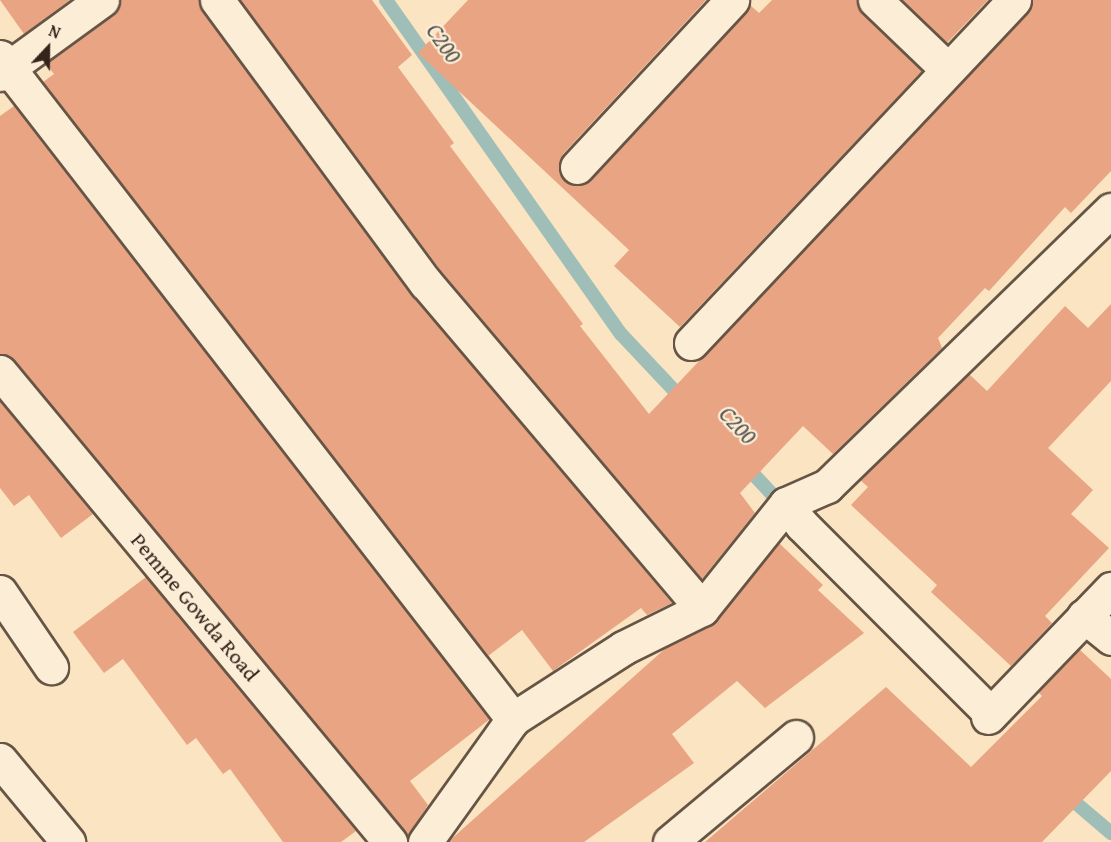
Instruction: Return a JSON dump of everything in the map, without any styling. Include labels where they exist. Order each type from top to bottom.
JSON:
[{"type":"street","points":[[102,0],[3,67],[513,719]]},
{"type":"street","points":[[217,0],[426,283],[702,609]]},
{"type":"street","points":[[577,168],[732,0]]},
{"type":"street","points":[[875,0],[946,68]]},
{"type":"street","points":[[691,343],[946,68],[1014,0]]},
{"type":"street","points":[[425,842],[513,719],[623,648],[702,609],[778,514],[827,486],[1111,210]]},
{"type":"street","name":"Pemme Gowda Road","points":[[0,372],[380,838]]},
{"type":"street","points":[[778,514],[802,525],[990,715],[1111,589]]},
{"type":"street","points":[[0,592],[51,667]]},
{"type":"street","points":[[1084,616],[1111,638]]},
{"type":"street","points":[[670,842],[796,737]]},
{"type":"street","points":[[0,760],[68,842]]},
{"type":"building","points":[[0,0],[70,0],[24,34]]},
{"type":"building","points":[[120,0],[199,0],[202,11],[411,294],[672,603],[647,615],[641,608],[553,671],[522,630],[488,656],[43,82],[54,74],[46,64],[113,15]]},
{"type":"building","points":[[240,0],[372,0],[412,55],[398,67],[454,143],[450,146],[583,324],[580,326],[649,414],[1028,13],[1032,0],[1111,0],[1111,171],[1071,213],[1065,207],[989,291],[985,288],[938,338],[942,348],[833,454],[803,426],[740,493],[755,513],[702,579],[441,271]]},
{"type":"building","points":[[468,0],[706,0],[563,154],[559,173],[573,185],[591,180],[750,5],[759,13],[772,0],[857,0],[862,14],[922,71],[680,327],[614,266],[629,250],[418,53]]},
{"type":"building","points":[[902,0],[988,0],[947,43]]},
{"type":"building","points":[[14,106],[490,719],[410,781],[428,805],[408,837],[14,360],[0,354],[0,116]]},
{"type":"building","points":[[1111,304],[1111,381],[1048,448],[1093,490],[1071,514],[1109,548],[1045,616],[1052,623],[1011,666],[931,592],[937,585],[851,505],[868,487],[860,480],[969,374],[987,391],[1065,306],[1088,328]]},
{"type":"building","points":[[0,401],[93,514],[61,538],[29,495],[14,506],[0,488]]},
{"type":"building","points":[[779,543],[823,585],[818,590],[864,633],[765,708],[737,681],[672,734],[694,763],[584,842],[448,842],[667,647],[715,623]]},
{"type":"building","points":[[146,577],[356,831],[341,842],[283,842],[230,769],[223,774],[196,738],[187,745],[123,659],[104,673],[73,632]]},
{"type":"building","points":[[1079,649],[1111,679],[1111,771],[1042,842],[705,842],[886,687],[971,767],[1042,696],[1038,692]]},
{"type":"waterway","name":"C200","points":[[386,0],[621,334],[685,402]]},
{"type":"waterway","name":"C200","points":[[744,464],[784,507]]},
{"type":"waterway","name":"C200","points":[[1064,793],[1111,833]]}]
